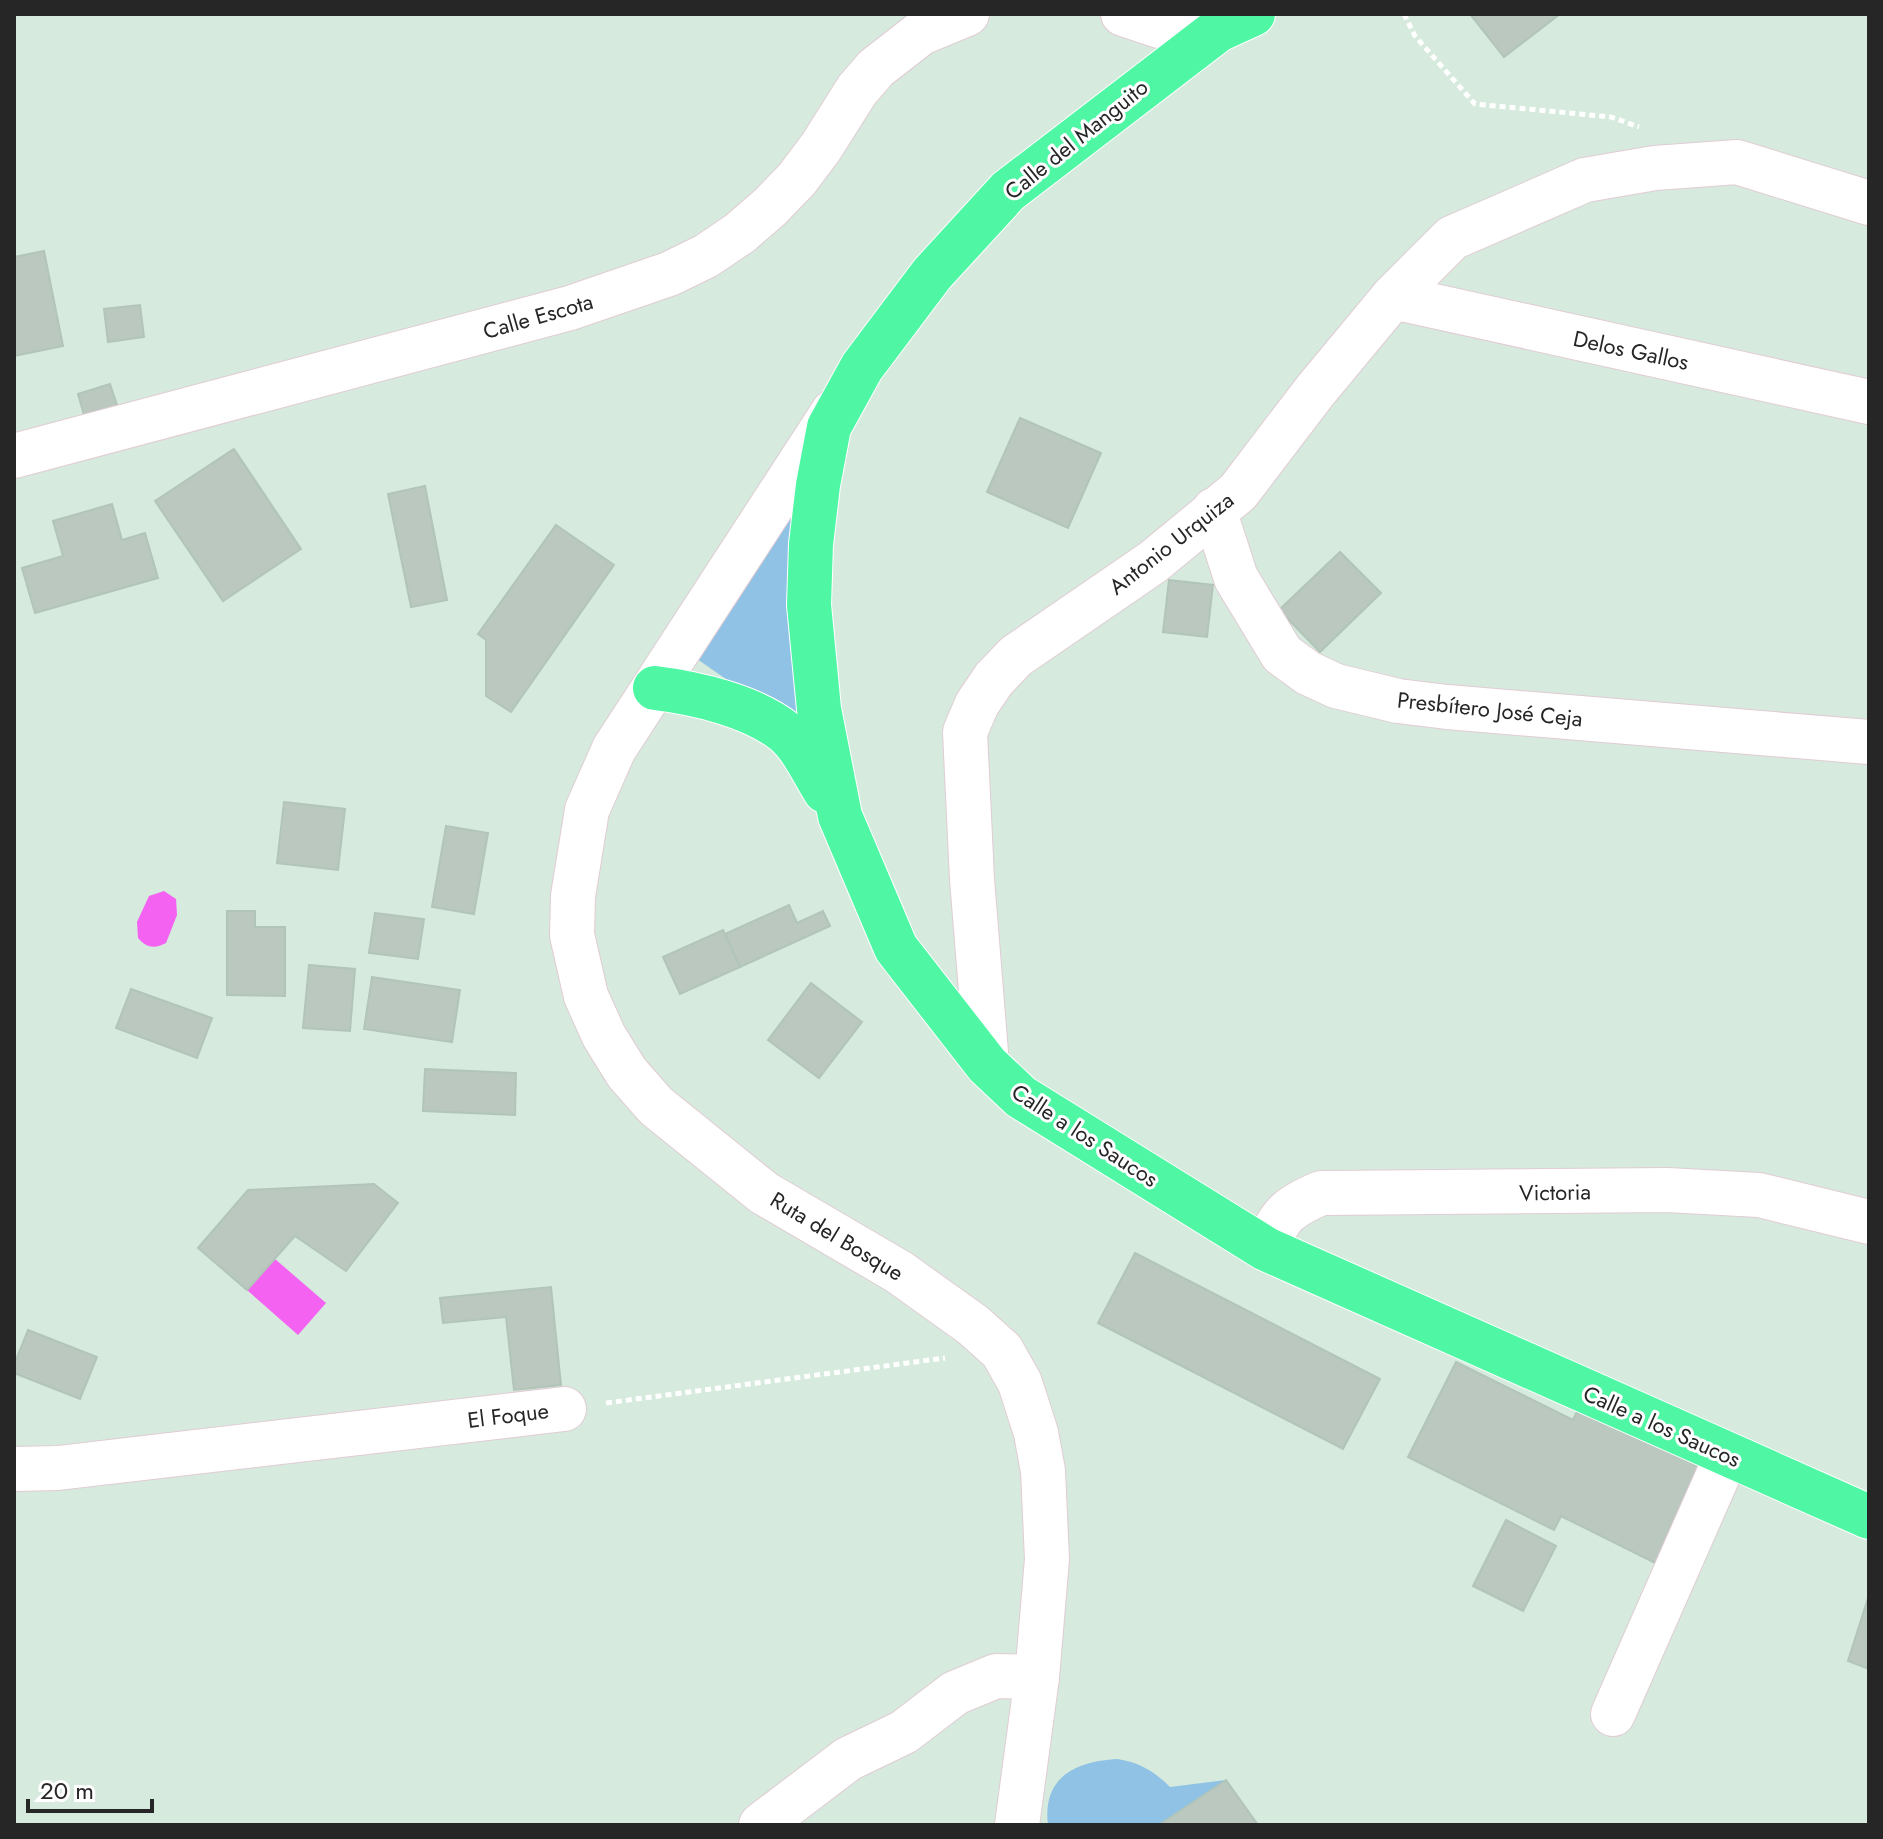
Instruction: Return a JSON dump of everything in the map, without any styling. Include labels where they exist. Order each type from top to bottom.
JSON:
[{"type":"main road","name":"Calle del Manguito","points":[[862,367],[932,274],[1008,191],[1236,22]]},
{"type":"main road","name":"Calle a los Saucos","points":[[862,367],[829,427],[811,544],[809,605],[827,762],[840,816],[896,948],[987,1065],[1021,1097],[1266,1249],[1869,1517]]},
{"type":"main road","points":[[655,688],[715,700],[771,723],[788,735],[804,755],[840,816]]},
{"type":"street","name":"Calle Escota","points":[[14,456],[570,308],[669,274],[706,256],[740,233],[770,207],[813,158],[857,90],[876,68],[921,33],[967,14]]},
{"type":"street","points":[[1123,14],[1159,26],[1236,22]]},
{"type":"street","name":"Antonio Urquiza","points":[[987,1065],[965,732],[994,679],[1016,656],[1153,562],[1238,492],[1315,391],[1393,297],[1452,238],[1585,180],[1655,168],[1737,162],[1869,203]]},
{"type":"street","name":"Delos Gallos","points":[[1393,297],[1869,402]]},
{"type":"street","name":"Ruta del Bosque","points":[[862,367],[655,688],[639,707],[599,779],[587,810],[578,857],[572,935],[586,996],[604,1036],[627,1073],[656,1106],[764,1193],[863,1250],[933,1296],[1002,1351],[1020,1383],[1036,1433],[1043,1471],[1047,1559],[1037,1677],[1017,1825]]},
{"type":"street","name":"Presbítero José Ceja","points":[[1214,510],[1236,578],[1282,654],[1308,673],[1336,686],[1398,701],[1447,707],[1869,742]]},
{"type":"street","name":"Victoria","points":[[1266,1249],[1277,1221],[1298,1203],[1321,1193],[1667,1190],[1759,1195],[1869,1222]]},
{"type":"street","name":"El Foque","points":[[14,1469],[58,1468],[564,1409]]},
{"type":"street","points":[[1613,1714],[1727,1455]]},
{"type":"street","points":[[761,1825],[848,1759],[904,1732],[955,1693],[996,1676],[1037,1677]]},
{"type":"path","points":[[1404,14],[1415,36],[1475,104],[1611,117],[1653,132]]},
{"type":"path","name":"El Foque","points":[[564,1409],[1002,1351]]},
{"type":"shaded area","points":[[803,488],[807,735],[697,659]]},
{"type":"shaded area","points":[[164,891],[176,899],[177,915],[166,943],[158,946],[144,944],[138,938],[137,922],[149,896]]},
{"type":"shaded area","points":[[275,1259],[326,1303],[298,1335],[247,1290]]},
{"type":"shaded area","points":[[1118,1759],[1146,1768],[1170,1787],[1226,1780],[1163,1825],[1048,1825],[1050,1795],[1065,1775],[1088,1763]]},
{"type":"building","points":[[1470,14],[1560,14],[1504,57]]},
{"type":"building","points":[[44,251],[63,346],[14,356],[14,257]]},
{"type":"building","points":[[140,305],[144,337],[108,342],[104,309]]},
{"type":"building","points":[[110,384],[119,411],[86,422],[78,394]]},
{"type":"building","points":[[1020,418],[1101,453],[1068,528],[987,492]]},
{"type":"building","points":[[234,449],[301,549],[223,601],[155,501]]},
{"type":"building","points":[[425,486],[447,600],[411,607],[388,494]]},
{"type":"building","points":[[112,504],[122,540],[145,533],[158,578],[35,613],[22,568],[63,556],[53,521]]},
{"type":"building","points":[[556,525],[614,565],[511,712],[486,696],[486,640],[478,634]]},
{"type":"building","points":[[1340,552],[1381,593],[1320,652],[1279,610]]},
{"type":"building","points":[[1169,580],[1213,585],[1207,637],[1163,632]]},
{"type":"building","points":[[284,802],[345,809],[338,870],[277,863]]},
{"type":"building","points":[[446,826],[488,833],[474,914],[432,907]]},
{"type":"building","points":[[789,905],[797,923],[823,911],[830,926],[740,967],[725,934]]},
{"type":"building","points":[[227,911],[255,911],[255,927],[285,927],[285,996],[227,995]]},
{"type":"building","points":[[375,913],[424,919],[418,959],[369,953]]},
{"type":"building","points":[[723,930],[740,967],[680,994],[663,957]]},
{"type":"building","points":[[309,965],[355,969],[350,1031],[303,1028]]},
{"type":"building","points":[[372,977],[460,990],[452,1042],[364,1029]]},
{"type":"building","points":[[811,983],[862,1022],[819,1078],[768,1040]]},
{"type":"building","points":[[131,989],[212,1018],[197,1058],[116,1028]]},
{"type":"building","points":[[425,1069],[516,1073],[515,1115],[423,1111]]},
{"type":"building","points":[[374,1184],[398,1203],[346,1271],[295,1236],[247,1290],[198,1248],[248,1190]]},
{"type":"building","points":[[1135,1253],[1380,1379],[1343,1449],[1098,1323]]},
{"type":"building","points":[[551,1287],[561,1385],[514,1390],[506,1317],[443,1323],[440,1298]]},
{"type":"building","points":[[28,1330],[97,1357],[80,1399],[14,1373],[14,1365]]},
{"type":"building","points":[[1456,1362],[1573,1420],[1580,1405],[1711,1471],[1663,1567],[1561,1516],[1554,1530],[1408,1457]]},
{"type":"building","points":[[1506,1520],[1556,1546],[1523,1611],[1473,1586]]},
{"type":"building","points":[[1869,1595],[1869,1669],[1848,1661]]},
{"type":"building","points":[[1226,1780],[1258,1825],[1163,1825],[1162,1823]]}]
